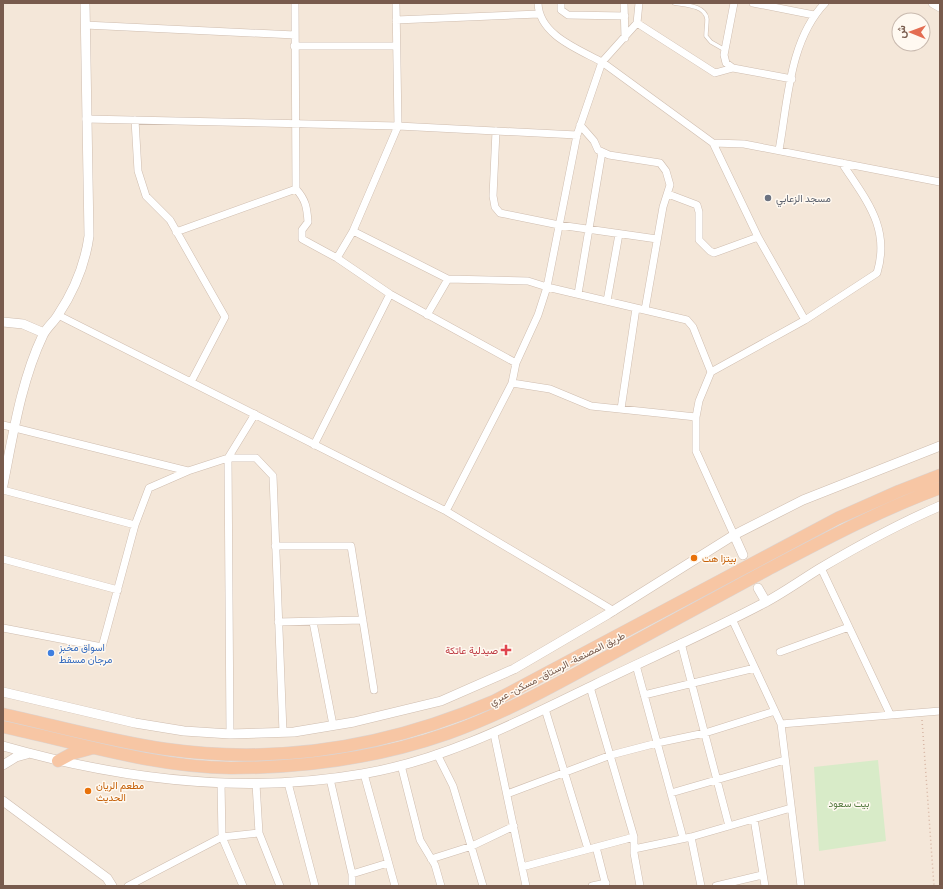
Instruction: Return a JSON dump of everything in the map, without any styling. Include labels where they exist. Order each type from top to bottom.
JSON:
[{"type":"highway","name":"طريق المصنعة - الرستاق - مسكن - عبري","points":[[3,714],[133,744],[230,756],[309,753],[389,738],[436,725],[494,701],[838,518],[940,475]]},
{"type":"highway","name":"طريق المصنعة - الرستاق - مسكن - عبري","points":[[3,727],[95,748],[166,762],[228,768],[318,764],[354,759],[425,741],[482,720],[530,698],[824,539],[889,508],[940,488]]},
{"type":"highway","points":[[58,761],[71,754],[95,748]]},
{"type":"street","points":[[3,485],[25,384],[44,333],[58,315],[82,270],[87,253],[89,236],[85,3]]},
{"type":"street","points":[[295,3],[294,46],[296,189],[304,198],[307,206],[308,222],[302,230],[302,240],[337,258],[390,294],[516,363]]},
{"type":"street","points":[[337,258],[353,231],[398,126],[396,3]]},
{"type":"street","points":[[538,3],[539,14],[557,36],[602,62],[713,143],[758,237],[805,320]]},
{"type":"street","points":[[561,3],[561,10],[568,15],[625,16]]},
{"type":"street","points":[[624,3],[625,38]]},
{"type":"street","points":[[446,511],[512,383],[516,363],[538,315],[547,287],[558,225],[580,125],[602,62],[638,23],[639,3]]},
{"type":"street","points":[[733,68],[726,62],[725,50],[734,3]]},
{"type":"street","points":[[753,3],[814,15]]},
{"type":"street","points":[[779,150],[800,43],[814,15],[825,3]]},
{"type":"street","points":[[933,3],[940,7]]},
{"type":"street","points":[[396,20],[539,14]]},
{"type":"street","points":[[638,23],[715,73],[733,68],[792,78]]},
{"type":"street","points":[[85,25],[295,35]]},
{"type":"street","points":[[294,46],[396,46]]},
{"type":"street","points":[[86,119],[398,126],[577,135]]},
{"type":"street","points":[[135,120],[138,171],[146,196],[170,220],[216,303],[224,312],[225,317],[191,382]]},
{"type":"street","points":[[580,125],[594,141],[598,150],[609,155],[660,163],[665,168],[669,177],[670,185],[663,207],[645,310]]},
{"type":"street","points":[[496,131],[493,196],[495,207],[500,213],[558,225],[657,240]]},
{"type":"street","points":[[713,143],[744,144],[779,150],[940,182]]},
{"type":"street","points":[[578,294],[602,152]]},
{"type":"street","points":[[743,555],[696,451],[696,417],[699,401],[711,372],[805,320],[877,273],[881,260],[882,247],[876,217],[842,163]]},
{"type":"street","points":[[176,232],[296,189]]},
{"type":"street","points":[[668,194],[697,205],[699,212],[699,240],[714,253],[758,237]]},
{"type":"street","points":[[353,231],[448,278],[522,280],[687,320],[692,327],[711,372]]},
{"type":"street","points":[[606,301],[619,234]]},
{"type":"street","points":[[427,315],[448,278]]},
{"type":"street","points":[[314,445],[390,294]]},
{"type":"street","points":[[621,410],[636,308]]},
{"type":"street","points":[[58,315],[446,511],[614,611]]},
{"type":"street","points":[[3,322],[23,324],[44,333]]},
{"type":"street","points":[[512,383],[550,389],[591,406],[696,417]]},
{"type":"street","points":[[230,734],[228,458],[255,414]]},
{"type":"street","points":[[3,425],[15,426],[188,472]]},
{"type":"street","points":[[3,692],[135,723],[184,731],[230,734],[282,732],[333,726],[441,702],[514,669],[614,611],[734,535],[803,500],[940,446]]},
{"type":"street","points":[[3,628],[102,648],[135,525],[149,488],[228,458],[256,458],[273,476],[282,732]]},
{"type":"street","points":[[3,490],[135,525]]},
{"type":"street","points":[[3,746],[58,761],[121,773],[221,783],[256,784],[330,779],[364,774],[401,765],[494,734],[766,602],[821,568],[909,520],[940,506]]},
{"type":"street","points":[[276,546],[351,546],[374,690]]},
{"type":"street","points":[[3,559],[118,590]]},
{"type":"street","points":[[821,568],[890,714]]},
{"type":"street","points":[[758,588],[766,602]]},
{"type":"street","points":[[732,618],[781,724],[801,886]]},
{"type":"street","points":[[278,622],[363,620]]},
{"type":"street","points":[[313,622],[333,726]]},
{"type":"street","points":[[780,652],[849,627]]},
{"type":"street","points":[[681,643],[729,826]]},
{"type":"street","points":[[636,665],[682,838]]},
{"type":"street","points":[[644,695],[755,668]]},
{"type":"street","points":[[590,687],[634,837],[634,849],[640,886]]},
{"type":"street","points":[[545,709],[566,772],[588,849]]},
{"type":"street","points":[[507,794],[611,755],[657,743],[705,733],[775,711]]},
{"type":"street","points":[[781,724],[940,711]]},
{"type":"street","points":[[494,734],[526,886]]},
{"type":"street","points":[[3,765],[16,757],[29,754]]},
{"type":"street","points":[[437,754],[453,786],[483,886]]},
{"type":"street","points":[[670,793],[785,760]]},
{"type":"street","points":[[401,765],[420,840],[437,871],[440,886]]},
{"type":"street","points":[[364,774],[395,886]]},
{"type":"street","points":[[330,779],[352,874],[352,886]]},
{"type":"street","points":[[288,782],[315,886]]},
{"type":"street","points":[[221,783],[222,837],[243,886]]},
{"type":"street","points":[[256,784],[259,833],[280,886]]},
{"type":"street","points":[[3,801],[107,878],[112,886]]},
{"type":"street","points":[[634,849],[691,837],[791,808]]},
{"type":"street","points":[[754,819],[765,886]]},
{"type":"street","points":[[431,859],[472,846],[514,826]]},
{"type":"street","points":[[128,886],[222,837],[254,835],[259,833]]},
{"type":"street","points":[[522,867],[634,837]]},
{"type":"street","points":[[691,837],[701,886]]},
{"type":"street","points":[[592,886],[606,884],[596,847]]},
{"type":"street","points":[[352,874],[388,863]]},
{"type":"street","points":[[716,886],[762,875]]},
{"type":"lane","points":[[674,3],[694,6],[701,10],[706,16],[707,20],[706,36],[711,42],[725,50]]},
{"type":"path","points":[[921,712],[934,886]]},
{"type":"shaded area","points":[[3,3],[940,3],[940,886],[3,886]]},
{"type":"green space","name":"بيت سعود","points":[[878,760],[886,841],[819,851],[814,767]]},
{"type":"place","name":"مسجد الزعابي","points":[[768,198]]},
{"type":"place","name":"بيتزا هت","points":[[694,558]]},
{"type":"place","name":"صيدلية عاتكة","points":[[506,650]]},
{"type":"place","name":"اسواق مخبز مرجان مسقط","points":[[51,653]]},
{"type":"place","name":"مطعم الريان الحديث","points":[[88,791]]}]
